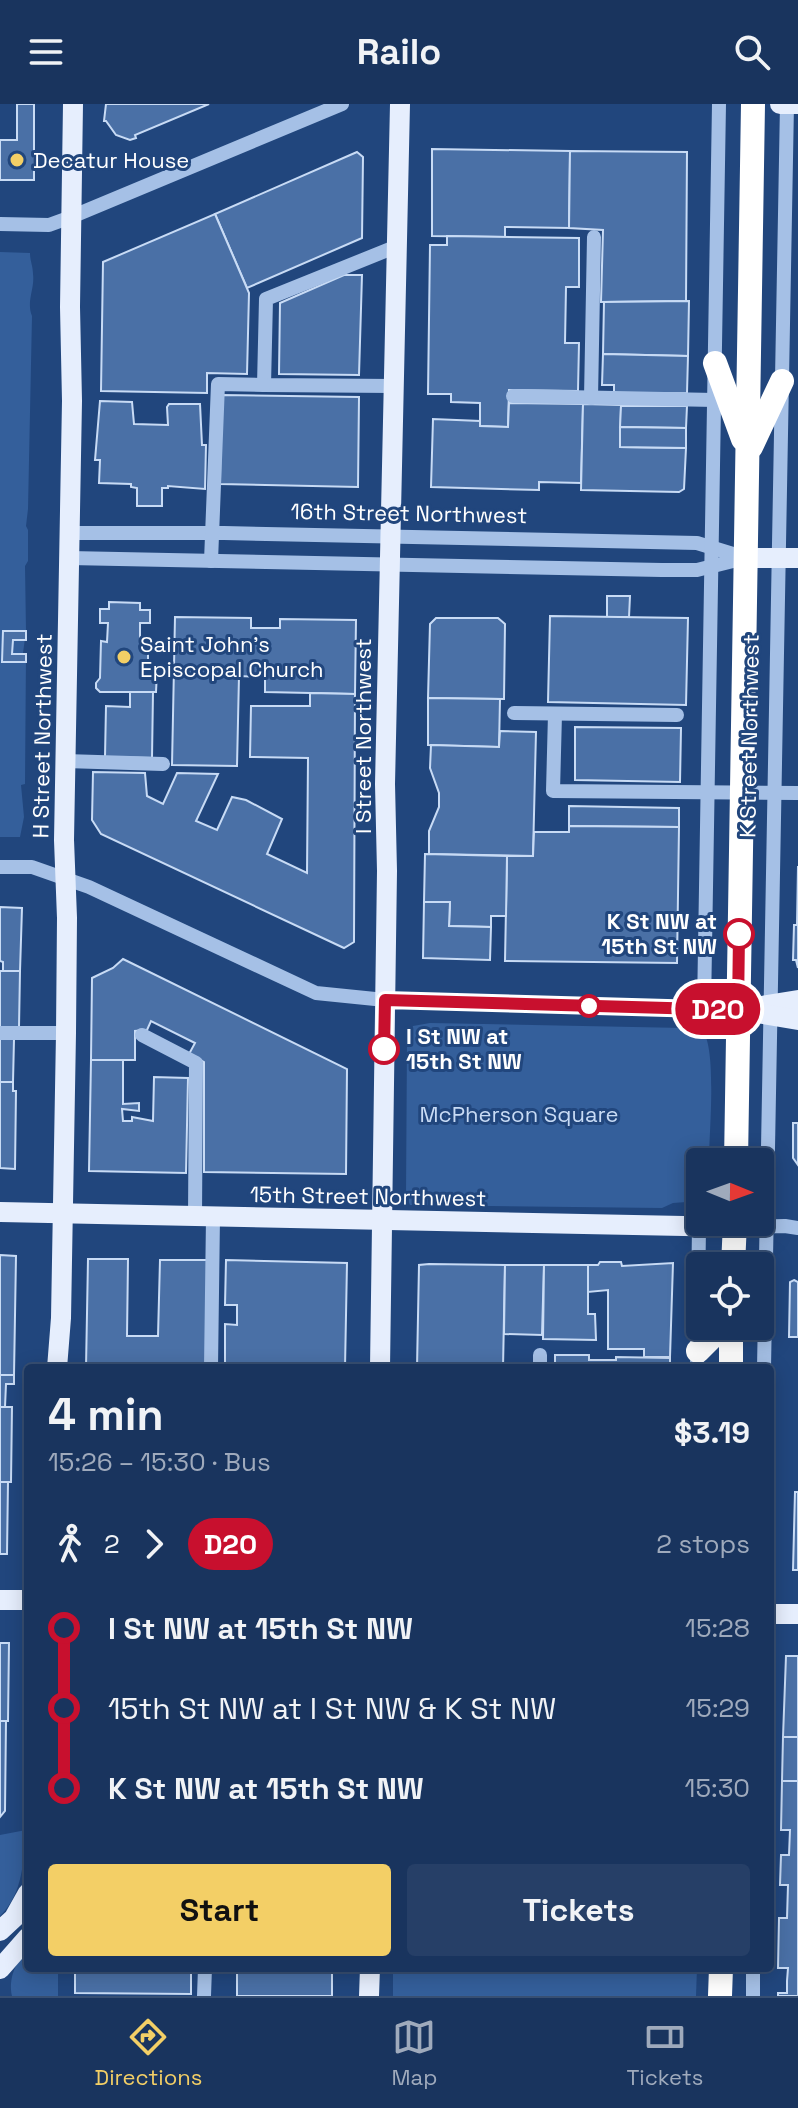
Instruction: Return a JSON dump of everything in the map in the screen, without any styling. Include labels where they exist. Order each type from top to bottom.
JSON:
[{"type":"highway","name":"K Street Northwest","points":[[736,1148],[753,104]]},
{"type":"highway","points":[[715,363],[748,452]]},
{"type":"highway","points":[[748,452],[782,381]]},
{"type":"highway","points":[[697,1359],[712,1340]]},
{"type":"highway","points":[[731,1340],[731,1364]]},
{"type":"highway","points":[[720,1996],[721,1972]]},
{"type":"main road","name":"H Street Northwest","points":[[57,1364],[66,1033],[65,761],[73,104]]},
{"type":"main road","name":"I Street Northwest","points":[[380,1364],[387,871],[385,784],[400,104]]},
{"type":"main road","points":[[780,104],[798,104]]},
{"type":"main road","name":"16th Street Northwest","points":[[746,558],[788,558]]},
{"type":"main road","points":[[738,1010],[771,1010],[798,1000]]},
{"type":"main road","points":[[771,1010],[798,1020]]},
{"type":"main road","name":"15th Street Northwest","points":[[0,1212],[686,1228]]},
{"type":"main road","points":[[0,1600],[24,1600]]},
{"type":"main road","points":[[774,1614],[798,1614]]},
{"type":"main road","points":[[0,1931],[14,1918],[24,1900]]},
{"type":"main road","points":[[0,1969],[24,1942]]},
{"type":"main road","points":[[369,1996],[370,1972]]},
{"type":"street","points":[[0,224],[49,225],[342,104]]},
{"type":"street","name":"K Street Northwest","points":[[704,1008],[719,104]]},
{"type":"street","name":"K Street Northwest","points":[[768,1148],[774,793],[788,558],[782,381],[791,321],[787,104]]},
{"type":"street","points":[[591,398],[594,237]]},
{"type":"street","points":[[264,385],[266,299],[395,247]]},
{"type":"street","points":[[211,561],[218,384],[393,386]]},
{"type":"street","points":[[513,396],[715,400]]},
{"type":"street","name":"16th Street Northwest","points":[[69,533],[697,543],[746,558]]},
{"type":"street","name":"16th Street Northwest","points":[[69,558],[697,570],[746,558]]},
{"type":"street","points":[[514,713],[677,715]]},
{"type":"street","points":[[555,714],[553,791],[798,793]]},
{"type":"street","points":[[65,761],[163,764]]},
{"type":"street","points":[[0,867],[32,867],[66,878],[316,993],[385,1000],[738,1010]]},
{"type":"street","points":[[0,1033],[66,1033]]},
{"type":"street","points":[[142,1035],[196,1063],[211,1364]]},
{"type":"street","points":[[774,1227],[798,1228]]},
{"type":"street","points":[[697,1359],[699,1236]]},
{"type":"street","name":"K Street Northwest","points":[[764,1364],[766,1236]]},
{"type":"street","points":[[204,1996],[205,1972]]},
{"type":"street","points":[[753,1972],[753,1996]]},
{"type":"green space","points":[[0,252],[30,253],[33,271],[26,526],[28,561],[25,566],[26,631],[23,653],[26,654],[25,784],[21,785],[24,817],[20,837],[0,837]]},
{"type":"green space","name":"McPherson Square","points":[[430,1023],[684,1028],[703,1031],[710,1056],[709,1148],[686,1148],[686,1202],[662,1208],[410,1205],[406,1195],[407,1040],[413,1026]]},
{"type":"green space","points":[[24,1830],[23,1865],[18,1886],[0,1916],[0,1835]]},
{"type":"green space","points":[[24,1954],[24,1972],[58,1972],[58,1996],[12,1996],[11,1983]]},
{"type":"green space","points":[[393,1972],[697,1972],[696,1996],[393,1996]]},
{"type":"building","name":"Decatur House","points":[[17,104],[34,104],[34,180],[0,180],[0,140],[17,140]]},
{"type":"building","points":[[106,104],[209,104],[135,135],[136,138],[130,140],[116,135],[104,121]]},
{"type":"building","points":[[432,149],[570,151],[569,228],[505,227],[505,237],[432,236]]},
{"type":"building","points":[[570,151],[687,152],[686,301],[601,302],[603,230],[569,228]]},
{"type":"building","points":[[357,152],[363,157],[362,238],[247,288],[215,214]]},
{"type":"building","points":[[215,214],[249,293],[247,374],[207,373],[207,393],[101,391],[103,262]]},
{"type":"building","points":[[447,236],[579,238],[579,287],[566,287],[565,343],[579,343],[578,391],[509,390],[508,427],[480,426],[480,403],[451,402],[451,394],[428,394],[430,245],[447,245]]},
{"type":"building","points":[[344,275],[362,275],[359,375],[279,374],[280,303]]},
{"type":"building","points":[[689,301],[688,356],[603,354],[604,302]]},
{"type":"building","points":[[603,354],[688,356],[687,393],[614,394],[614,385],[602,385]]},
{"type":"building","points":[[221,395],[359,397],[358,487],[220,484]]},
{"type":"building","points":[[100,401],[132,402],[134,424],[168,425],[169,404],[200,404],[202,445],[206,445],[205,489],[168,486],[162,488],[162,506],[137,506],[137,488],[131,487],[131,484],[99,483],[100,460],[95,460]]},
{"type":"building","points":[[509,403],[583,404],[581,483],[539,482],[539,490],[431,487],[433,419],[480,421],[480,426],[508,427]]},
{"type":"building","points":[[583,404],[621,405],[620,447],[686,448],[684,489],[679,492],[581,490]]},
{"type":"building","points":[[621,406],[687,406],[686,428],[620,427]]},
{"type":"building","points":[[620,427],[686,428],[686,448],[620,447]]},
{"type":"building","points":[[607,596],[630,596],[629,617],[607,617]]},
{"type":"building","name":"Saint John's Episcopal Church","points":[[109,602],[140,603],[140,610],[150,610],[150,623],[140,623],[140,642],[148,642],[148,671],[157,671],[156,692],[100,692],[96,688],[100,678],[101,641],[107,642],[108,623],[100,623],[100,609],[109,609]]},
{"type":"building","points":[[550,616],[688,618],[686,705],[548,702]]},
{"type":"building","points":[[175,617],[251,618],[251,628],[280,628],[280,619],[356,620],[355,694],[265,692],[265,677],[239,676],[237,766],[172,765]]},
{"type":"building","points":[[436,618],[498,618],[505,624],[504,699],[428,698],[430,624]]},
{"type":"building","points":[[3,631],[26,631],[26,640],[13,640],[12,654],[26,654],[26,662],[2,662]]},
{"type":"building","points":[[130,692],[153,692],[152,758],[105,757],[106,706],[130,707]]},
{"type":"building","points":[[310,693],[355,694],[354,942],[344,948],[101,834],[92,820],[93,772],[145,773],[147,796],[163,804],[177,773],[218,774],[196,821],[217,830],[232,797],[246,800],[282,819],[267,854],[307,873],[308,758],[250,757],[251,706],[310,706]]},
{"type":"building","points":[[428,698],[500,699],[499,747],[428,745]]},
{"type":"building","points":[[575,727],[681,728],[680,782],[575,780]]},
{"type":"building","points":[[500,731],[536,732],[533,856],[429,854],[429,831],[439,807],[439,793],[430,768],[431,745],[499,747]]},
{"type":"building","points":[[569,806],[679,808],[679,827],[569,826]]},
{"type":"building","points":[[569,826],[679,827],[677,963],[505,961],[507,856],[533,856],[534,832],[569,832]]},
{"type":"building","points":[[425,854],[507,856],[506,916],[491,916],[491,927],[449,926],[450,902],[424,902]]},
{"type":"building","points":[[798,866],[798,968],[796,960],[793,960]]},
{"type":"building","points":[[424,902],[450,902],[449,926],[491,927],[490,960],[423,958]]},
{"type":"building","points":[[0,907],[22,908],[20,971],[3,971],[3,962],[0,961]]},
{"type":"building","points":[[123,959],[347,1069],[346,1174],[204,1172],[204,1062],[189,1054],[195,1043],[151,1021],[147,1030],[135,1031],[135,1060],[91,1060],[92,978],[113,968]]},
{"type":"building","points":[[0,971],[20,971],[19,1027],[0,1027]]},
{"type":"building","points":[[0,1039],[14,1039],[13,1082],[0,1082]]},
{"type":"building","points":[[91,1060],[123,1060],[123,1104],[139,1103],[139,1111],[122,1109],[123,1121],[132,1121],[132,1117],[153,1121],[154,1077],[188,1078],[186,1173],[89,1171]]},
{"type":"building","points":[[0,1082],[13,1082],[13,1091],[16,1091],[15,1169],[0,1168]]},
{"type":"building","points":[[793,1123],[798,1123],[798,1165],[793,1158]]},
{"type":"building","points":[[0,1255],[16,1256],[14,1375],[0,1375]]},
{"type":"building","points":[[88,1259],[128,1259],[127,1336],[158,1336],[160,1260],[211,1260],[209,1364],[86,1364]]},
{"type":"building","points":[[226,1260],[347,1263],[345,1364],[225,1364],[225,1324],[237,1325],[237,1305],[225,1305]]},
{"type":"building","points":[[600,1262],[621,1262],[622,1266],[673,1263],[670,1357],[644,1357],[644,1349],[608,1349],[608,1290],[588,1292],[588,1265],[598,1265]]},
{"type":"building","points":[[419,1265],[505,1265],[503,1364],[417,1364]]},
{"type":"building","points":[[505,1265],[544,1265],[542,1335],[504,1334]]},
{"type":"building","points":[[544,1265],[588,1265],[588,1314],[595,1314],[596,1340],[543,1339]]},
{"type":"building","points":[[790,1282],[798,1282],[798,1337],[789,1337]]},
{"type":"building","points":[[555,1355],[589,1355],[589,1360],[670,1358],[670,1364],[555,1364]]},
{"type":"building","points":[[0,1375],[14,1375],[14,1384],[6,1384],[5,1407],[0,1407]]},
{"type":"building","points":[[0,1407],[12,1407],[11,1482],[0,1482]]},
{"type":"building","points":[[0,1482],[8,1482],[7,1554],[0,1554]]},
{"type":"building","points":[[795,1492],[798,1492],[798,1570],[793,1570]]},
{"type":"building","points":[[0,1643],[9,1643],[8,1721],[0,1721]]},
{"type":"building","points":[[786,1656],[798,1656],[798,1737],[783,1737]]},
{"type":"building","points":[[0,1721],[6,1721],[5,1811],[0,1817]]},
{"type":"building","points":[[783,1737],[798,1737],[798,1781],[782,1781]]},
{"type":"building","points":[[782,1781],[798,1781],[798,1996],[778,1996],[778,1993],[787,1993],[788,1968],[778,1968],[779,1918],[787,1918],[788,1885],[780,1885],[781,1855],[789,1855],[790,1830],[781,1830]]},
{"type":"building","points":[[75,1972],[191,1972],[191,1994],[75,1993]]},
{"type":"building","points":[[237,1972],[332,1972],[332,1996],[237,1996]]},
{"type":"bus line","name":"D20","points":[[384,1049],[385,1000],[738,1010],[739,934]]},
{"type":"place","name":"Decatur House","points":[[17,160]]},
{"type":"place","name":"Saint John's Episcopal Church","points":[[124,657]]},
{"type":"place","name":"K St NW at 15th St NW","points":[[739,934]]},
{"type":"place","name":"I St NW at 15th St NW","points":[[384,1049]]}]
